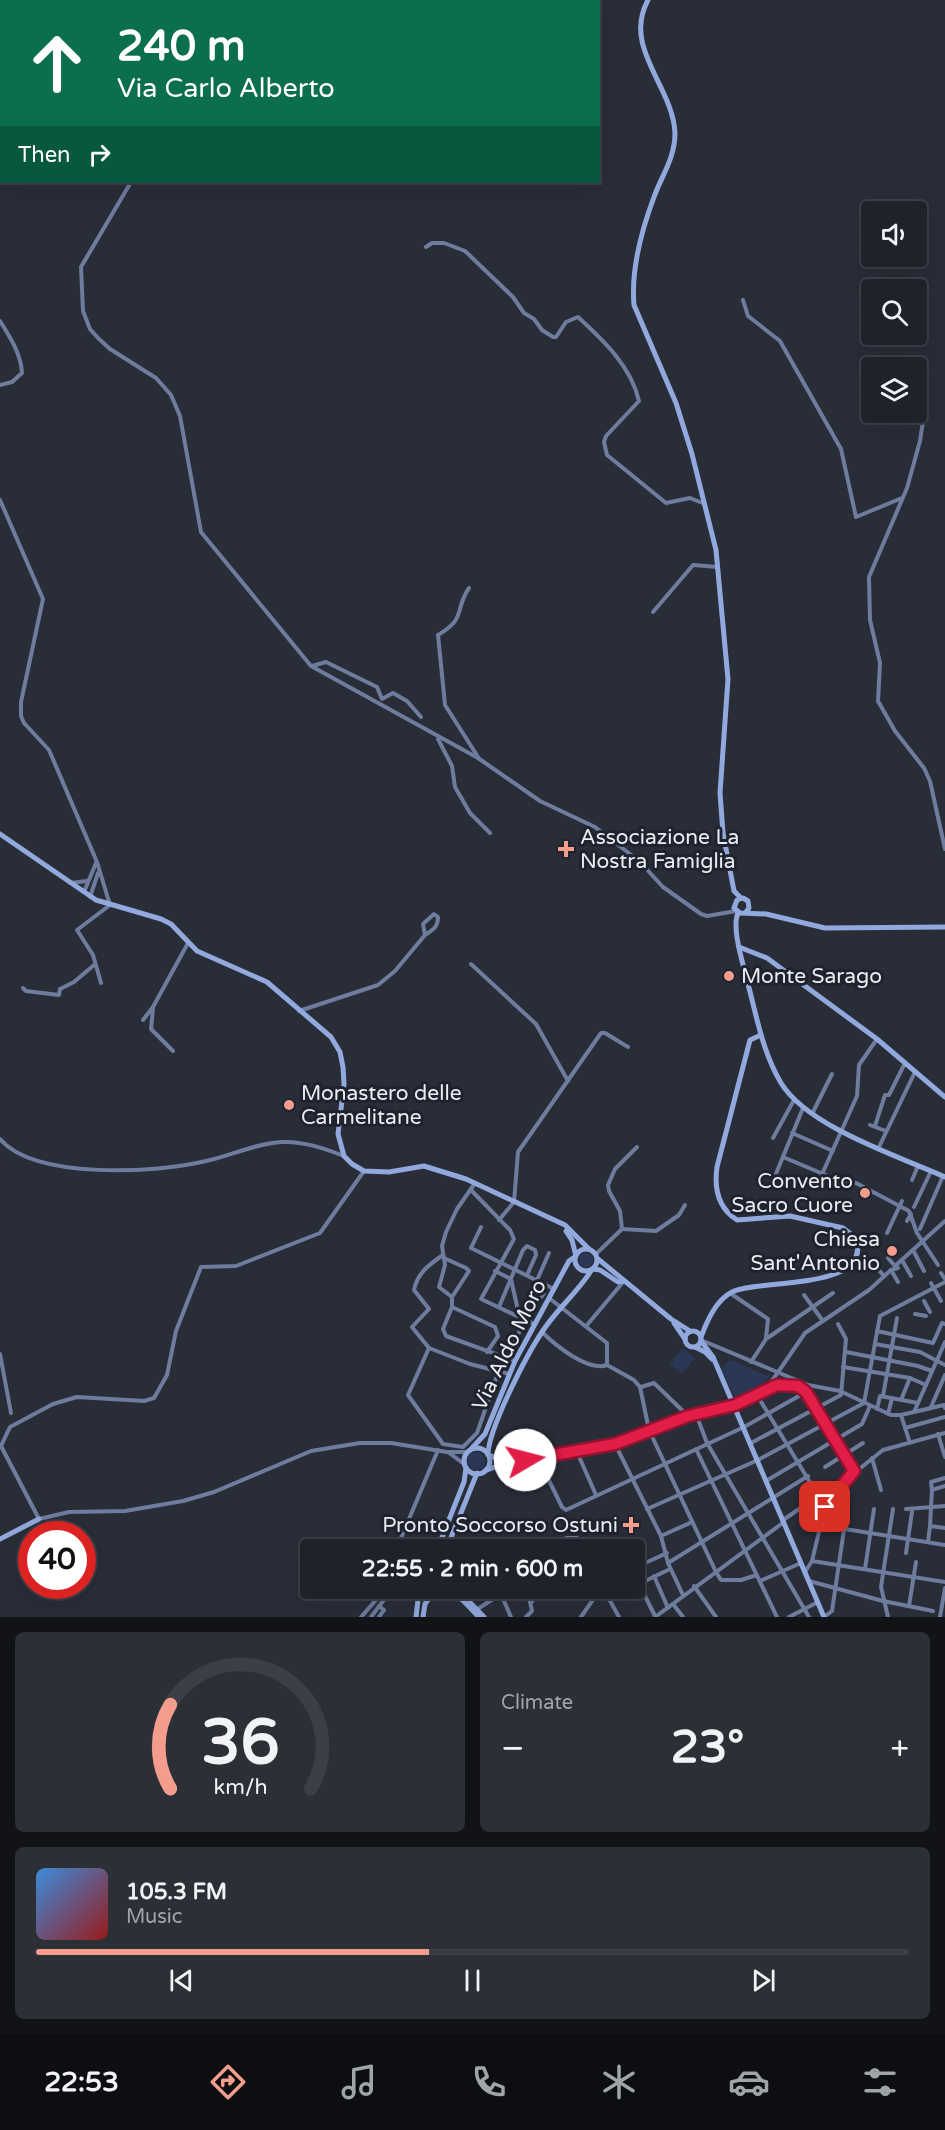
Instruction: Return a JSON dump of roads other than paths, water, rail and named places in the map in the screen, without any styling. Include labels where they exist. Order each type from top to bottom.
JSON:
[{"type":"main road","points":[[648,0],[640,19],[640,39],[645,57],[673,110],[675,136],[670,164],[654,197],[640,247],[633,293],[634,305],[676,403],[706,504],[718,567],[728,679],[720,793],[730,876],[735,903],[741,912]]},
{"type":"main road","points":[[0,834],[90,897],[110,905],[162,919],[171,924],[197,951],[267,982],[331,1037],[340,1052],[344,1084],[338,1134],[344,1156],[363,1171],[389,1172],[424,1166],[475,1184],[565,1225],[624,1281],[670,1319],[692,1331],[701,1339],[708,1348],[735,1405],[824,1617]]},
{"type":"main road","points":[[730,876],[734,891],[749,904],[766,914]]},
{"type":"main road","points":[[735,903],[741,898]]},
{"type":"main road","points":[[749,904],[741,912],[736,926],[740,947],[761,1035],[773,1068],[794,1100],[812,1115],[944,1177]]},
{"type":"main road","points":[[741,912],[766,914],[825,928],[945,927]]},
{"type":"main road","points":[[740,947],[767,958],[877,1039],[945,1097]]},
{"type":"main road","points":[[685,1339],[711,1316],[730,1293],[833,1275],[852,1265],[859,1250],[856,1238],[843,1228],[790,1216],[737,1220],[724,1209],[716,1188],[717,1167],[750,1040],[761,1035]]},
{"type":"main road","points":[[556,1221],[572,1240],[577,1267],[584,1272],[600,1270],[618,1282],[624,1281]]},
{"type":"main road","points":[[576,1256],[582,1250],[589,1249]]},
{"type":"main road","name":"Via Aldo Moro","points":[[470,1450],[485,1434],[515,1361],[569,1261],[576,1256]]},
{"type":"main road","points":[[592,1270],[597,1256]]},
{"type":"main road","name":"Via Aldo Moro","points":[[488,1455],[491,1438],[504,1407],[542,1332],[592,1270]]},
{"type":"main road","points":[[695,1347],[711,1316]]},
{"type":"main road","points":[[670,1319],[687,1345],[705,1352],[715,1363]]},
{"type":"main road","points":[[465,1466],[477,1473],[511,1462],[615,1444],[688,1416],[735,1405]]},
{"type":"main road","points":[[441,1539],[464,1481],[465,1466],[470,1450],[483,1449],[488,1455],[489,1463],[486,1470]]},
{"type":"main road","points":[[488,1455],[511,1462]]},
{"type":"main road","points":[[451,1539],[477,1473]]},
{"type":"main road","points":[[0,1539],[39,1519]]},
{"type":"main road","points":[[416,1617],[417,1599]]},
{"type":"main road","points":[[423,1617],[425,1604],[429,1599]]},
{"type":"main road","points":[[461,1599],[484,1617]]},
{"type":"main road","points":[[466,1599],[479,1617]]},
{"type":"street","points":[[130,183],[81,267],[83,311],[90,329],[98,338],[110,349],[156,378],[171,395],[180,416],[201,532],[311,666],[478,758],[540,801],[601,831],[639,861],[663,886],[701,914],[707,916],[741,912]]},
{"type":"street","points":[[426,247],[432,243],[444,243],[465,251],[513,297],[524,313],[553,337],[556,337],[566,321],[578,317],[583,321],[626,368],[639,401],[606,436],[604,442],[607,455],[666,503],[690,498],[706,504]]},
{"type":"street","points":[[743,300],[748,316],[780,341],[841,449],[856,517],[902,498]]},
{"type":"street","points":[[0,321],[12,341],[21,364],[22,374],[12,382],[0,385]]},
{"type":"street","points":[[923,423],[920,441],[902,498],[869,577],[870,620],[880,663],[878,701],[904,745],[924,768],[936,803],[945,849]]},
{"type":"street","points":[[0,500],[43,604],[21,702],[21,716],[49,750],[97,862],[110,905],[77,930],[93,955],[101,983]]},
{"type":"street","points":[[653,612],[693,565],[718,567]]},
{"type":"street","points":[[470,588],[463,598],[461,615],[451,627],[438,635],[446,705],[478,758]]},
{"type":"street","points":[[311,666],[326,662],[377,687],[382,699],[393,693],[407,701],[421,717]]},
{"type":"street","points":[[436,736],[452,766],[455,787],[470,813],[489,833]]},
{"type":"street","points":[[83,892],[97,862]]},
{"type":"street","points":[[90,897],[99,872]]},
{"type":"street","points":[[69,883],[87,881]]},
{"type":"street","points":[[298,1011],[378,985],[395,971],[425,934],[438,924],[438,917],[434,914],[423,924],[425,934]]},
{"type":"street","points":[[143,1020],[153,1008],[188,943]]},
{"type":"street","points":[[471,964],[536,1024],[568,1082]]},
{"type":"street","points":[[23,988],[26,992],[59,995],[60,989],[74,982],[94,965]]},
{"type":"street","points":[[153,1008],[151,1029],[173,1051]]},
{"type":"street","points":[[500,1220],[514,1202],[518,1152],[603,1032],[628,1047]]},
{"type":"street","points":[[819,1181],[857,1096],[859,1065],[877,1039]]},
{"type":"street","points":[[886,1131],[872,1126],[885,1095],[889,1095],[905,1063]]},
{"type":"street","points":[[879,1147],[915,1072]]},
{"type":"street","points":[[812,1115],[832,1074]]},
{"type":"street","points":[[773,1138],[794,1100]]},
{"type":"street","points":[[773,1181],[803,1108]]},
{"type":"street","points":[[792,1133],[833,1150]]},
{"type":"street","points":[[0,1139],[8,1148],[23,1158],[103,1172],[151,1170],[204,1162],[280,1142],[302,1143],[344,1156]]},
{"type":"street","points":[[597,1256],[622,1228],[620,1211],[608,1185],[615,1169],[637,1147]]},
{"type":"street","points":[[783,1158],[901,1203],[911,1213],[917,1233],[924,1240],[938,1265]]},
{"type":"street","points":[[912,1180],[919,1165]]},
{"type":"street","points":[[363,1171],[320,1233],[236,1266],[201,1268],[176,1331],[167,1375],[154,1398],[144,1401],[72,1398],[53,1404],[6,1431],[1,1446],[39,1519],[69,1512],[125,1511],[183,1501],[214,1492],[305,1453],[333,1447],[360,1443],[391,1443],[447,1452],[470,1450]]},
{"type":"street","points":[[914,1207],[931,1171]]},
{"type":"street","points":[[920,1229],[944,1177]]},
{"type":"street","points":[[452,1297],[440,1287],[445,1265],[443,1257],[446,1232],[457,1209],[475,1184]]},
{"type":"street","points":[[471,1190],[500,1220],[514,1239],[481,1299],[534,1324]]},
{"type":"street","points":[[887,1233],[901,1203]]},
{"type":"street","points":[[622,1228],[656,1231],[679,1215],[685,1205]]},
{"type":"street","points":[[907,1221],[911,1213]]},
{"type":"street","points":[[895,1266],[945,1222]]},
{"type":"street","points":[[481,1227],[471,1248],[555,1289]]},
{"type":"street","points":[[499,1307],[523,1250],[527,1246],[535,1250],[536,1255],[527,1275]]},
{"type":"street","points":[[913,1250],[924,1271]]},
{"type":"street","points":[[539,1281],[549,1253]]},
{"type":"street","points":[[443,1257],[469,1271],[452,1297],[452,1307],[443,1329],[446,1336],[515,1361]]},
{"type":"street","points":[[443,1257],[425,1268],[415,1283],[414,1290],[429,1309],[412,1327],[429,1348],[470,1364],[509,1374]]},
{"type":"street","points":[[765,1391],[797,1341],[869,1290],[891,1270],[898,1268],[888,1258]]},
{"type":"street","points":[[902,1260],[911,1276]]},
{"type":"street","points":[[876,1267],[883,1285]]},
{"type":"street","points":[[891,1270],[898,1282]]},
{"type":"street","points":[[495,1271],[511,1279]]},
{"type":"street","points":[[864,1403],[880,1316],[922,1297],[945,1281],[941,1273]]},
{"type":"street","points":[[511,1279],[519,1316]]},
{"type":"street","name":"Via Aldo Moro","points":[[508,1357],[525,1319],[544,1293],[539,1281]]},
{"type":"street","points":[[586,1325],[624,1281]]},
{"type":"street","points":[[931,1283],[941,1301]]},
{"type":"street","points":[[730,1293],[768,1319],[766,1339]]},
{"type":"street","points":[[751,1362],[766,1339],[833,1293]]},
{"type":"street","points":[[804,1295],[823,1321]]},
{"type":"street","points":[[915,1314],[928,1314],[922,1297]]},
{"type":"street","points":[[549,1298],[607,1343],[607,1365]]},
{"type":"street","points":[[452,1307],[495,1327],[498,1336],[487,1352]]},
{"type":"street","points":[[883,1396],[897,1318]]},
{"type":"street","points":[[877,1331],[933,1343],[942,1323],[945,1324]]},
{"type":"street","points":[[751,1443],[841,1395],[846,1339],[838,1324]]},
{"type":"street","points":[[542,1332],[571,1356],[597,1367],[607,1365],[640,1387],[649,1430],[716,1572],[722,1580],[741,1580],[757,1575]]},
{"type":"street","points":[[701,1339],[808,1385],[840,1391],[888,1414],[901,1415],[944,1405],[945,1408]]},
{"type":"street","points":[[914,1412],[945,1342]]},
{"type":"street","points":[[875,1344],[920,1353],[945,1365]]},
{"type":"street","name":"Via Aldo Moro","points":[[429,1348],[408,1395],[439,1440],[457,1447],[468,1444],[477,1433],[500,1370]]},
{"type":"street","points":[[846,1352],[918,1366],[932,1371]]},
{"type":"street","points":[[0,1354],[11,1413]]},
{"type":"street","points":[[843,1367],[910,1378],[926,1385]]},
{"type":"street","points":[[931,1407],[945,1375]]},
{"type":"street","points":[[901,1400],[910,1378]]},
{"type":"street","points":[[640,1387],[654,1383],[688,1416]]},
{"type":"street","points":[[735,1405],[777,1385],[804,1390],[854,1471]]},
{"type":"street","points":[[538,1458],[562,1508],[566,1510],[744,1427],[804,1390]]},
{"type":"street","points":[[757,1395],[825,1507]]},
{"type":"street","points":[[877,1409],[880,1395],[918,1403]]},
{"type":"street","points":[[888,1414],[892,1398]]},
{"type":"street","points":[[647,1509],[758,1460],[864,1403]]},
{"type":"street","points":[[766,1481],[862,1424],[870,1406]]},
{"type":"street","points":[[484,1414],[491,1420]]},
{"type":"street","points":[[696,1414],[707,1443],[780,1572],[809,1617]]},
{"type":"street","points":[[901,1415],[909,1440]]},
{"type":"street","points":[[905,1428],[945,1417]]},
{"type":"street","points":[[805,1572],[812,1561],[825,1507],[854,1471],[883,1450],[909,1440],[945,1433]]},
{"type":"street","points":[[938,1434],[945,1455]]},
{"type":"street","points":[[825,1467],[863,1443]]},
{"type":"street","points":[[615,1444],[661,1536],[670,1569],[683,1595]]},
{"type":"street","points":[[696,1449],[777,1617]]},
{"type":"street","points":[[401,1539],[438,1450]]},
{"type":"street","points":[[447,1452],[465,1466]]},
{"type":"street","points":[[577,1452],[596,1495]]},
{"type":"street","points":[[872,1458],[881,1490]]},
{"type":"street","points":[[668,1563],[807,1476]]},
{"type":"street","points":[[928,1542],[933,1507],[931,1482],[945,1478]]},
{"type":"street","points":[[645,1596],[655,1617],[819,1495],[843,1482]]},
{"type":"street","points":[[932,1490],[945,1486]]},
{"type":"street","points":[[906,1509],[945,1506]]},
{"type":"street","points":[[824,1617],[832,1611],[847,1509]]},
{"type":"street","points":[[865,1569],[874,1509]]},
{"type":"street","points":[[888,1617],[881,1587],[893,1509]]},
{"type":"street","points":[[906,1552],[912,1512]]},
{"type":"street","points":[[661,1536],[692,1522]]},
{"type":"street","points":[[820,1525],[945,1545]]},
{"type":"street","points":[[930,1526],[945,1528]]},
{"type":"street","points":[[645,1563],[667,1553]]},
{"type":"street","points":[[812,1561],[945,1582]]},
{"type":"street","points":[[909,1606],[916,1562]]},
{"type":"street","points":[[760,1581],[801,1563]]},
{"type":"street","points":[[645,1581],[670,1569]]},
{"type":"street","points":[[654,1576],[668,1608]]},
{"type":"street","points":[[809,1581],[883,1601],[933,1611]]},
{"type":"street","points":[[694,1586],[716,1617]]},
{"type":"street","points":[[940,1617],[945,1588]]},
{"type":"street","points":[[362,1617],[376,1599]]},
{"type":"street","points":[[371,1617],[386,1599]]},
{"type":"street","points":[[475,1610],[493,1599]]},
{"type":"street","points":[[503,1599],[511,1617]]},
{"type":"street","points":[[526,1617],[532,1611],[530,1599]]},
{"type":"street","points":[[531,1603],[533,1599]]},
{"type":"street","points":[[581,1617],[594,1599]]},
{"type":"street","points":[[608,1599],[619,1617]]},
{"type":"street","points":[[789,1617],[818,1602]]},
{"type":"street","points":[[673,1604],[683,1617]]},
{"type":"street","points":[[378,1617],[384,1610],[380,1606]]},
{"type":"place","name":"Associazione La Nostra Famiglia","points":[[566,849]]},
{"type":"place","name":"Monte Sarago","points":[[729,976]]},
{"type":"place","name":"Monastero delle Carmelitane","points":[[289,1105]]},
{"type":"place","name":"Convento Sacro Cuore","points":[[865,1193]]},
{"type":"place","name":"Chiesa Sant'Antonio","points":[[892,1251]]},
{"type":"place","name":"Pronto Soccorso Ostuni","points":[[631,1525]]}]
